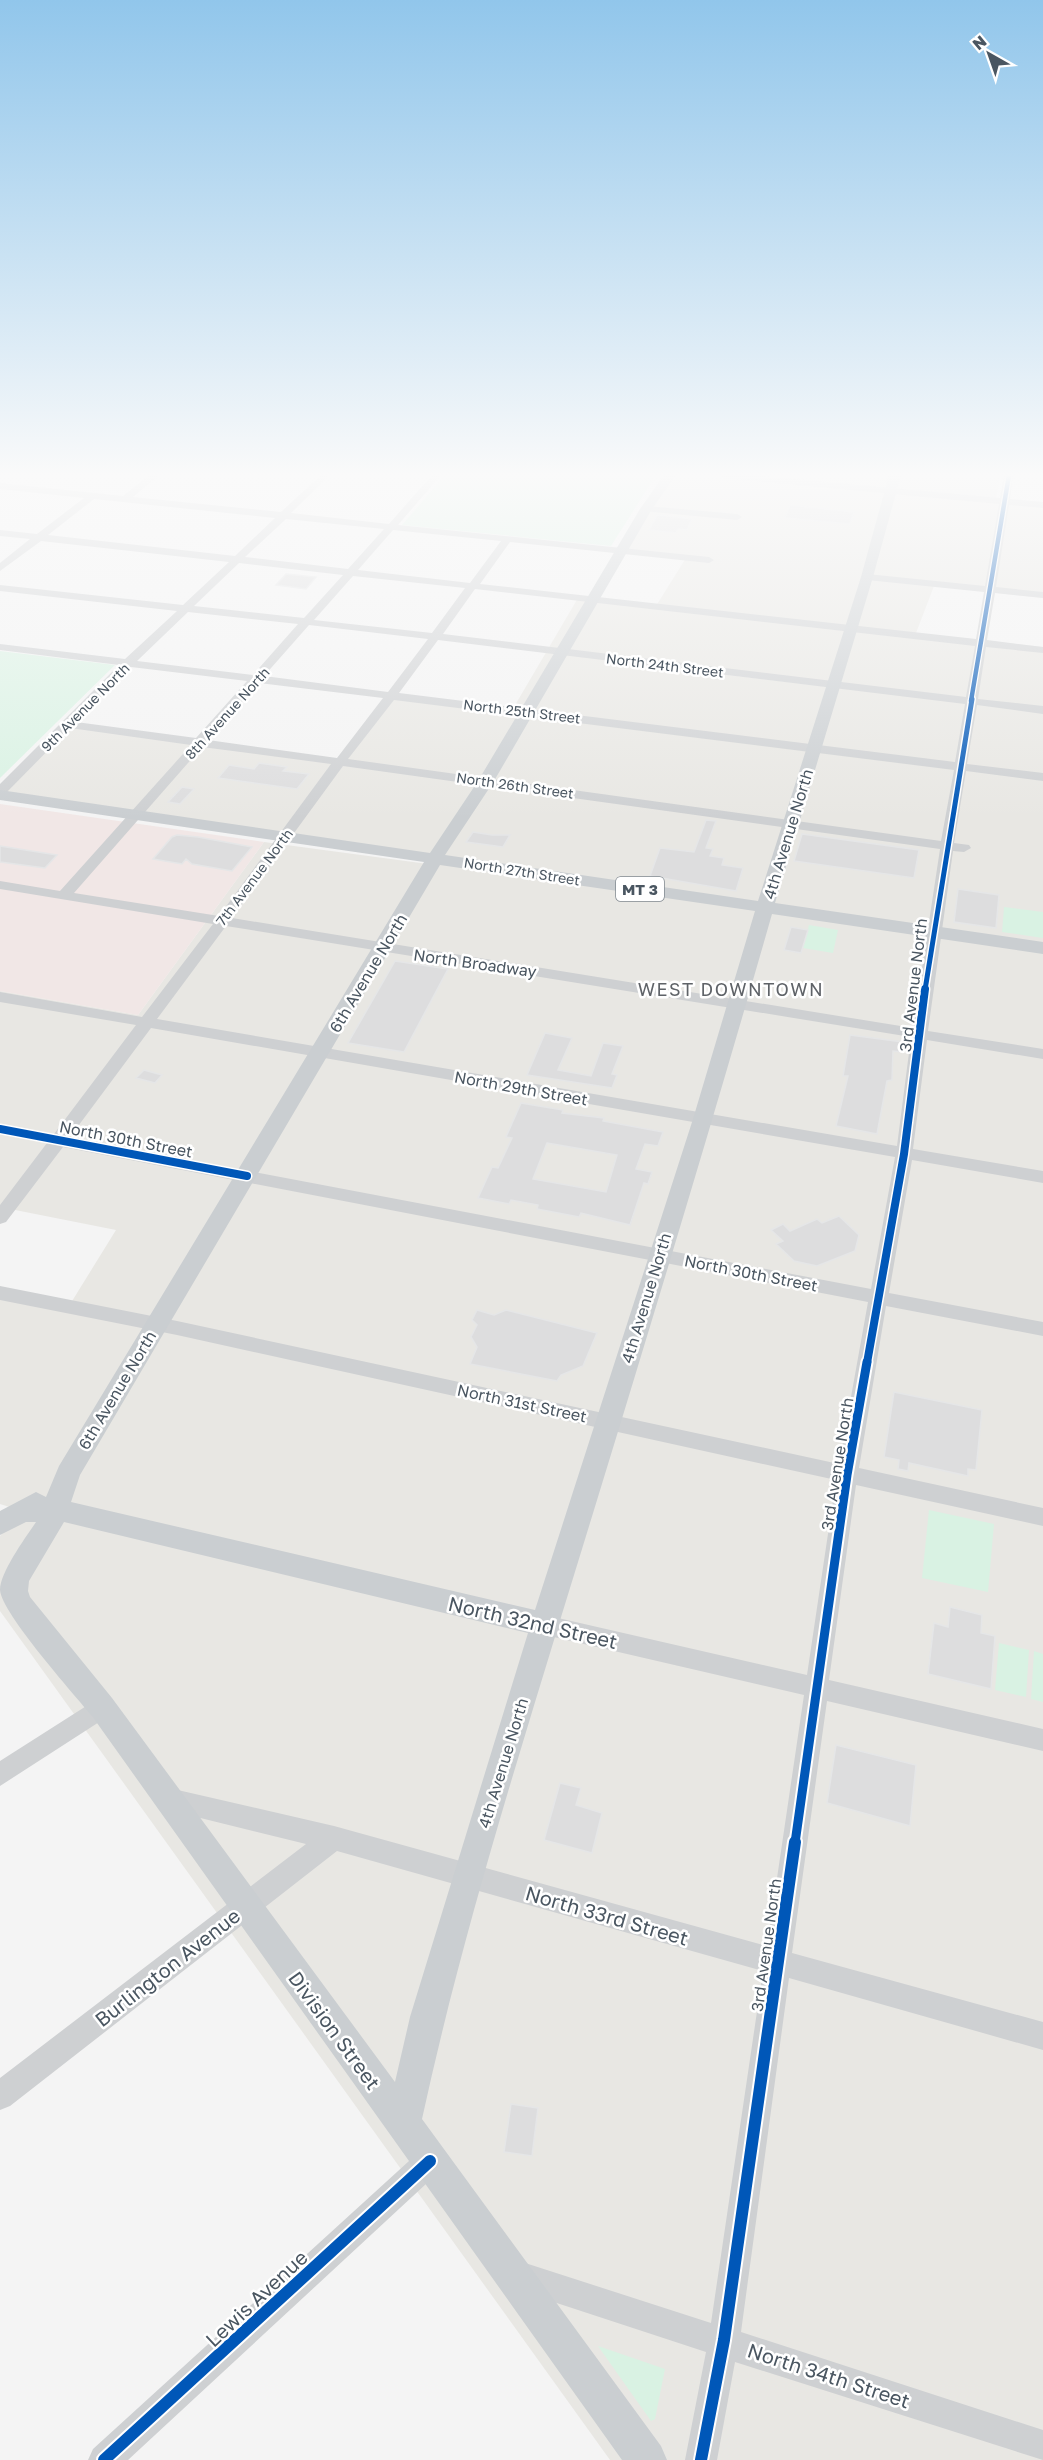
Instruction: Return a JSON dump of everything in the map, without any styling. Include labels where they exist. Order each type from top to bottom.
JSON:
[{"type":"main road","name":"6th Avenue North","points":[[10,1599],[16,1578],[57,1509],[68,1473],[599,590]]},
{"type":"main road","name":"4th Avenue North","points":[[403,2124],[427,2017],[469,1875],[703,1119],[790,823],[863,590]]},
{"type":"main road","name":"North 27th Street","points":[[0,793],[135,816],[1043,948]]},
{"type":"main road","name":"6th Avenue North","points":[[0,1524],[38,1502],[68,1473]]},
{"type":"main road","name":"North 32nd Street","points":[[23,1511],[57,1509],[545,1625]]},
{"type":"main road","name":"Division Street","points":[[10,1599],[102,1707],[647,2460]]},
{"type":"street","name":"North 24th Street","points":[[18,590],[188,607],[1043,710]]},
{"type":"street","name":"9th Avenue North","points":[[0,793],[66,724],[205,590]]},
{"type":"street","name":"8th Avenue North","points":[[63,896],[337,590]]},
{"type":"street","name":"7th Avenue North","points":[[0,1218],[285,836],[338,761],[390,696],[468,590]]},
{"type":"street","points":[[504,590],[1043,650]]},
{"type":"street","points":[[990,590],[1043,595]]},
{"type":"street","name":"3rd Avenue North","points":[[701,2460],[724,2340],[847,1474],[904,1154],[933,931],[990,590]]},
{"type":"street","name":"North 25th Street","points":[[0,647],[1043,777]]},
{"type":"street","name":"North 26th Street","points":[[66,724],[486,780],[964,848]]},
{"type":"street","name":"North Broadway","points":[[0,885],[383,949],[736,1003],[1043,1054]]},
{"type":"street","name":"North 29th Street","points":[[0,998],[1043,1178]]},
{"type":"street","name":"North 30th Street","points":[[0,1129],[1043,1329]]},
{"type":"street","name":"North 31st Street","points":[[0,1293],[157,1324],[1043,1517]]},
{"type":"street","name":"North 32nd Street","points":[[545,1625],[1043,1740]]},
{"type":"street","points":[[0,1775],[102,1707]]},
{"type":"street","name":"North 33rd Street","points":[[169,1800],[334,1838],[777,1964],[1043,2036]]},
{"type":"street","name":"Burlington Avenue","points":[[0,2096],[334,1838]]},
{"type":"street","name":"Lewis Avenue","points":[[104,2460],[430,2161]]},
{"type":"street","name":"North 34th Street","points":[[512,2273],[1043,2445]]},
{"type":"shaded area","points":[[666,590],[933,590],[916,633],[1043,647],[1043,710],[686,670],[1043,712],[1043,2460],[610,2460],[0,1611],[0,1536],[22,1511],[0,1504],[0,1293],[69,1306],[116,1230],[0,1207],[0,991],[138,1015],[264,842],[428,864],[435,859],[0,796],[66,724],[338,761],[390,696],[511,712],[578,598],[656,606]]},
{"type":"shaded area","points":[[969,590],[1043,590],[1043,598]]},
{"type":"shaded area","points":[[0,804],[264,842],[138,1015],[0,991]]},
{"type":"green space","points":[[0,651],[115,665],[0,778]]},
{"type":"green space","points":[[1004,907],[1043,912],[1043,938],[1002,932]]},
{"type":"green space","points":[[809,925],[838,930],[833,953],[803,948]]},
{"type":"green space","points":[[929,1510],[994,1524],[988,1592],[922,1578]]},
{"type":"green space","points":[[999,1643],[1029,1650],[1026,1697],[995,1690]]},
{"type":"green space","points":[[1034,1651],[1043,1654],[1043,1702],[1031,1699]]},
{"type":"green space","points":[[598,2346],[665,2369],[655,2419],[651,2421]]},
{"type":"building","points":[[259,763],[287,767],[283,771],[309,774],[297,789],[218,778],[229,765],[254,769]]},
{"type":"building","points":[[182,787],[194,789],[180,804],[168,802]]},
{"type":"building","points":[[706,820],[716,821],[706,848],[713,849],[710,856],[724,858],[722,865],[743,868],[736,891],[650,876],[660,848],[694,852]]},
{"type":"building","points":[[473,832],[510,835],[503,847],[466,842]]},
{"type":"building","points":[[802,834],[919,850],[914,878],[794,861]]},
{"type":"building","points":[[177,835],[252,847],[232,871],[192,864],[186,859],[182,864],[153,859],[172,837]]},
{"type":"building","points":[[0,846],[57,855],[45,868],[0,862]]},
{"type":"building","points":[[958,889],[999,895],[996,928],[954,922]]},
{"type":"building","points":[[791,927],[808,930],[801,953],[784,950]]},
{"type":"building","points":[[395,961],[448,969],[404,1052],[348,1043]]},
{"type":"building","points":[[545,1033],[572,1038],[558,1070],[591,1076],[603,1043],[623,1046],[612,1074],[617,1075],[612,1088],[527,1075]]},
{"type":"building","points":[[850,1035],[903,1042],[901,1052],[893,1051],[892,1080],[887,1081],[877,1134],[836,1126],[848,1076],[843,1076]]},
{"type":"building","points":[[144,1070],[162,1075],[155,1083],[136,1078]]},
{"type":"building","points":[[521,1103],[563,1110],[562,1113],[604,1118],[603,1121],[663,1132],[658,1146],[645,1144],[636,1169],[652,1172],[648,1184],[644,1183],[630,1225],[581,1213],[579,1217],[537,1209],[538,1205],[511,1200],[509,1204],[478,1198],[492,1167],[498,1168],[512,1138],[506,1137]],"holes":[[[547,1143],[617,1155],[606,1192],[533,1179]]]},
{"type":"building","points":[[839,1216],[859,1235],[855,1251],[817,1266],[794,1261],[776,1244],[783,1241],[771,1230],[783,1224],[790,1231],[817,1219],[822,1223]]},
{"type":"building","points":[[477,1310],[494,1315],[506,1310],[597,1333],[583,1366],[561,1375],[557,1381],[470,1364],[477,1347],[471,1337],[477,1325],[472,1320]]},
{"type":"building","points":[[894,1392],[982,1410],[976,1470],[968,1469],[968,1476],[909,1463],[908,1471],[898,1469],[899,1460],[884,1457]]},
{"type":"building","points":[[950,1607],[982,1615],[981,1633],[995,1636],[991,1689],[928,1674],[934,1623],[948,1627]]},
{"type":"building","points":[[836,1745],[916,1765],[910,1826],[827,1803]]},
{"type":"building","points":[[560,1783],[581,1788],[576,1805],[602,1813],[592,1853],[544,1840]]},
{"type":"building","points":[[511,2104],[538,2108],[532,2156],[504,2152]]},
{"type":"cycle path","points":[[701,2460],[724,2340],[847,1475],[904,1154],[933,931],[990,590]]},
{"type":"cycle path","points":[[0,1129],[247,1176]]},
{"type":"cycle path","points":[[104,2460],[430,2161]]},
{"type":"district","name":"WEST DOWNTOWN","points":[[731,989]]}]
